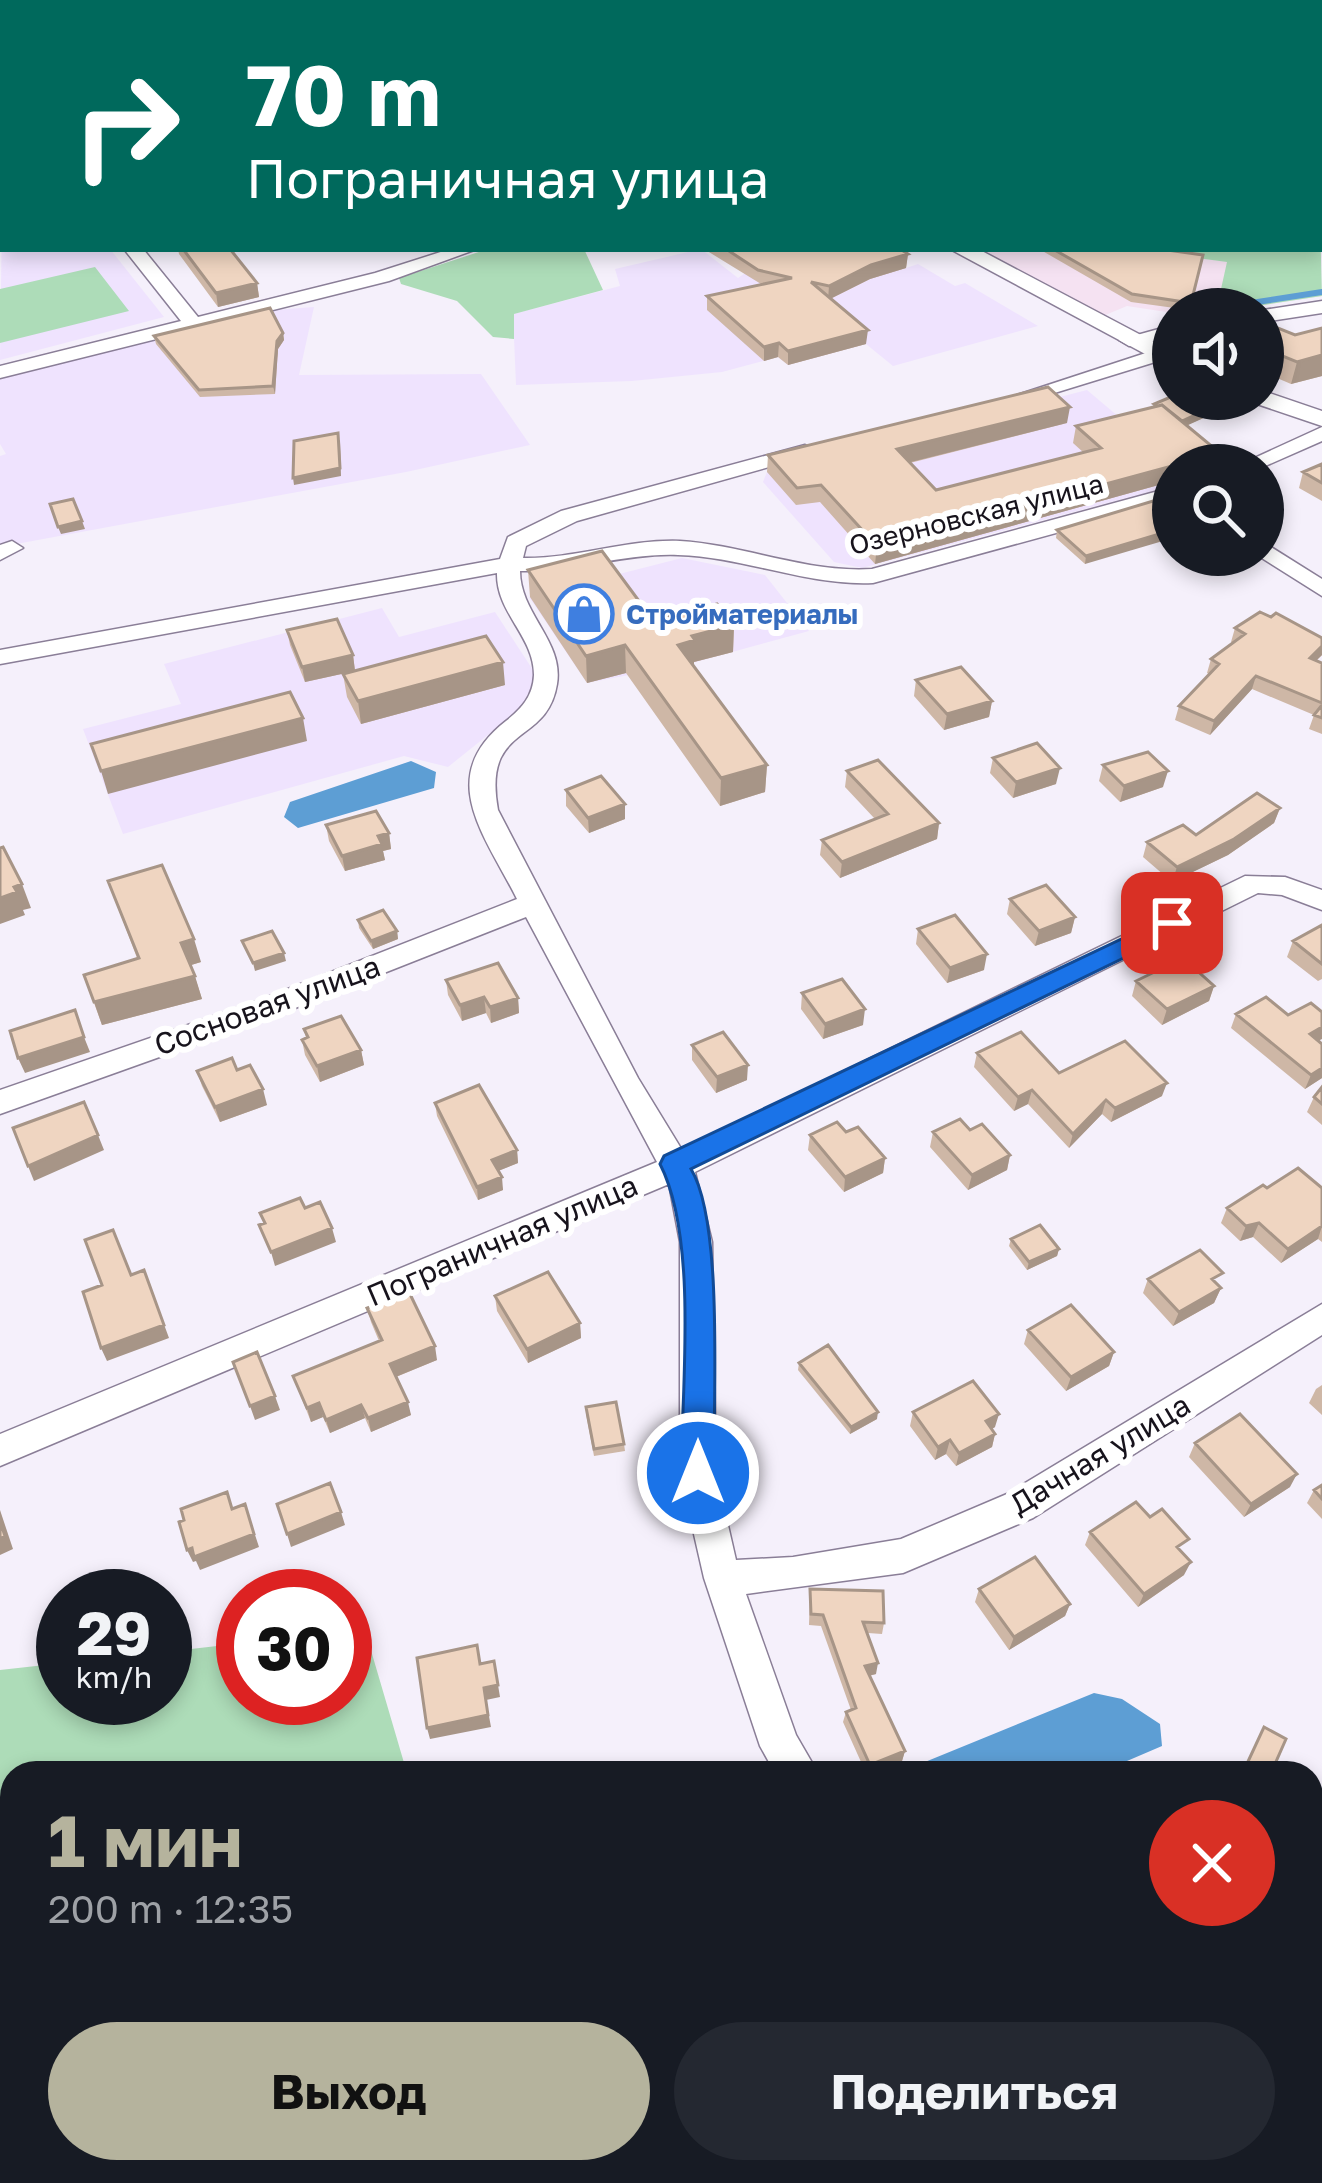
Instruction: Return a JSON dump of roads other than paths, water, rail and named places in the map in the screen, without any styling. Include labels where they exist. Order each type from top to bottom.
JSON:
[{"type":"street","points":[[135,252],[192,322]]},
{"type":"street","points":[[0,372],[382,277],[459,252]]},
{"type":"street","points":[[967,252],[1152,352]]},
{"type":"street","points":[[1284,313],[1322,307]]},
{"type":"street","points":[[1129,340],[1152,335]]},
{"type":"street","points":[[984,406],[1152,363]]},
{"type":"street","points":[[1284,405],[1322,419]]},
{"type":"street","points":[[1284,450],[1322,433]]},
{"type":"street","points":[[790,1761],[780,1746],[722,1578],[698,1473],[696,1242],[685,1183],[626,1084],[532,904],[484,810],[476,779],[487,750],[529,713],[546,683],[543,654],[507,600],[508,564],[516,542],[569,516],[823,446]]},
{"type":"street","name":"Озерновская улица","points":[[0,657],[508,564],[556,565],[644,548],[684,548],[833,578],[873,576],[1152,500]]},
{"type":"street","points":[[1284,563],[1322,589]]},
{"type":"street","name":"Пограничная улица","points":[[0,1450],[639,1185],[1255,883],[1285,886],[1322,900]]},
{"type":"street","name":"Сосновая улица","points":[[0,1102],[271,1006],[532,904]]},
{"type":"street","name":"Дачная улица","points":[[722,1578],[794,1574],[903,1556],[1020,1506],[1322,1318]]},
{"type":"water","points":[[411,761],[436,772],[434,788],[298,828],[284,817],[290,802]]},
{"type":"water","points":[[1094,1693],[1122,1699],[1160,1724],[1162,1746],[1127,1761],[927,1761]]},
{"type":"waterway","points":[[1284,298],[1322,292]]},
{"type":"place","name":"Стройматериалы","points":[[584,614]]}]
